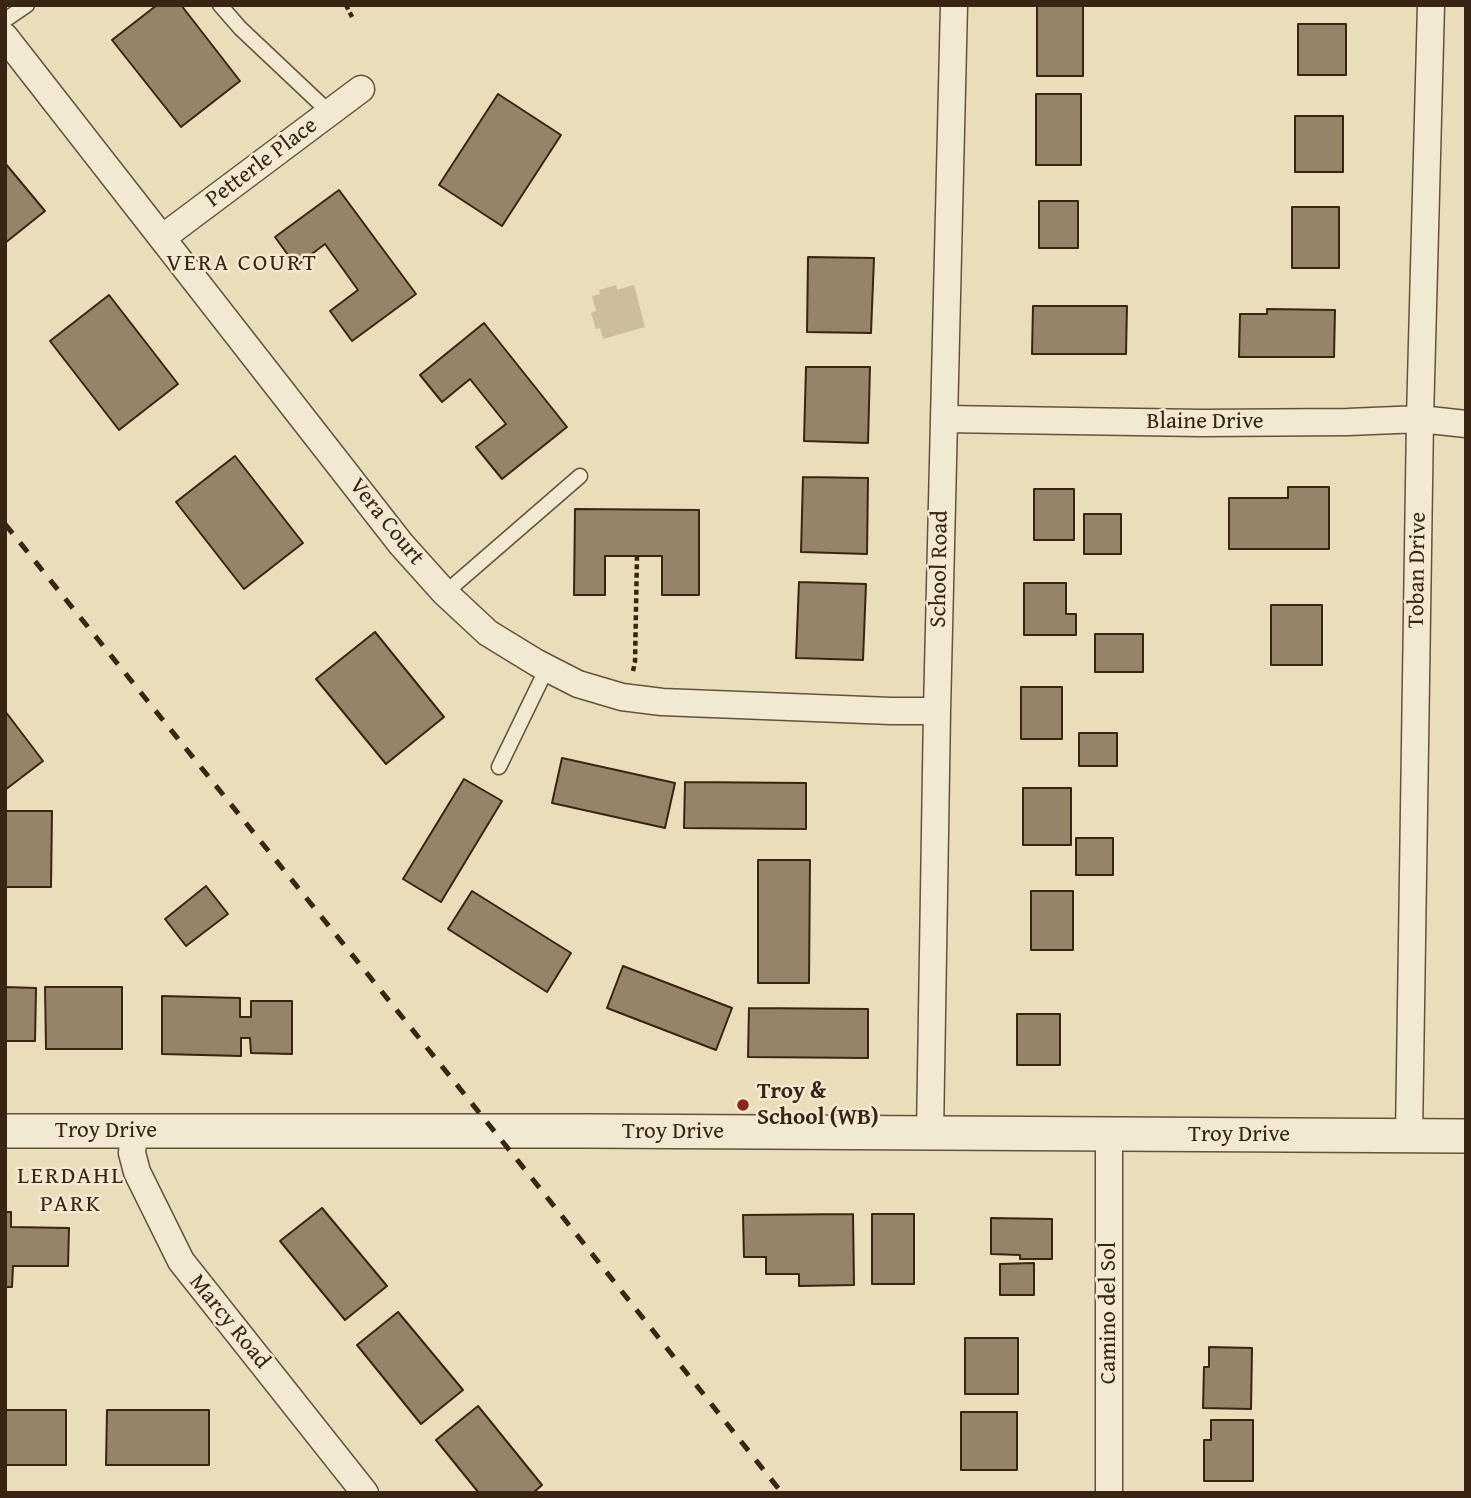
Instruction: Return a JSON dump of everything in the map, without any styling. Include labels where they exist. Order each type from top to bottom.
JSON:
[{"type":"street","name":"School Road","points":[[930,1134],[954,5]]},
{"type":"street","name":"Toban Drive","points":[[1409,1136],[1420,419],[1431,5]]},
{"type":"street","name":"Vera Court","points":[[5,37],[401,544],[445,593],[488,633],[578,684],[622,697],[663,702],[937,711]]},
{"type":"street","name":"Petterle Place","points":[[162,238],[361,89]]},
{"type":"street","name":"Blaine Drive","points":[[944,419],[1201,423],[1420,419],[1466,424]]},
{"type":"street","name":"Troy Drive","points":[[5,1131],[1466,1136]]},
{"type":"street","name":"Marcy Road","points":[[134,1131],[132,1153],[137,1172],[181,1261],[365,1493]]},
{"type":"street","name":"Camino del Sol","points":[[1110,1134],[1110,1493]]},
{"type":"lane","points":[[5,20],[27,5]]},
{"type":"lane","points":[[220,5],[240,28],[329,112]]},
{"type":"lane","points":[[445,593],[580,476]]},
{"type":"lane","points":[[499,766],[547,668]]},
{"type":"path","points":[[346,5],[353,19]]},
{"type":"path","points":[[631,677],[635,662],[637,556]]},
{"type":"shaded area","points":[[616,285],[617,290],[634,285],[645,327],[603,339],[600,328],[596,329],[591,313],[596,311],[592,296],[600,294],[599,290]]},
{"type":"building","points":[[157,5],[181,5],[240,81],[181,127],[112,40]]},
{"type":"building","points":[[1037,5],[1083,5],[1083,76],[1037,76]]},
{"type":"building","points":[[1298,24],[1346,24],[1346,75],[1298,75]]},
{"type":"building","points":[[498,94],[561,135],[502,226],[439,185]]},
{"type":"building","points":[[1036,94],[1081,94],[1081,165],[1036,165]]},
{"type":"building","points":[[1295,116],[1343,116],[1343,172],[1295,172]]},
{"type":"building","points":[[5,163],[45,211],[5,243]]},
{"type":"building","points":[[339,190],[416,294],[352,341],[330,311],[358,290],[325,244],[296,266],[275,237]]},
{"type":"building","points":[[1039,201],[1078,201],[1078,248],[1039,248]]},
{"type":"building","points":[[1292,207],[1339,207],[1339,268],[1292,268]]},
{"type":"building","points":[[808,257],[874,258],[871,333],[807,332]]},
{"type":"building","points":[[109,295],[178,384],[119,430],[50,341]]},
{"type":"building","points":[[1033,306],[1127,306],[1126,354],[1032,354]]},
{"type":"building","points":[[1267,309],[1335,310],[1334,357],[1239,357],[1240,314],[1267,314]]},
{"type":"building","points":[[484,323],[567,427],[502,479],[476,447],[506,424],[470,379],[442,402],[420,375]]},
{"type":"building","points":[[806,367],[870,367],[868,443],[804,441]]},
{"type":"building","points":[[235,456],[303,543],[244,589],[176,502]]},
{"type":"building","points":[[803,477],[868,478],[867,554],[801,552]]},
{"type":"building","points":[[1288,487],[1329,487],[1329,549],[1229,549],[1229,498],[1288,498]]},
{"type":"building","points":[[1034,489],[1074,489],[1074,540],[1034,540]]},
{"type":"building","points":[[575,509],[699,510],[699,595],[662,595],[662,556],[605,556],[605,595],[574,595]]},
{"type":"building","points":[[1084,514],[1121,514],[1121,554],[1084,554]]},
{"type":"building","points":[[799,582],[866,584],[863,660],[796,658]]},
{"type":"building","points":[[1024,583],[1066,583],[1066,614],[1076,614],[1076,635],[1024,635]]},
{"type":"building","points":[[1271,605],[1322,605],[1322,665],[1271,665]]},
{"type":"building","points":[[375,632],[444,717],[386,764],[316,679]]},
{"type":"building","points":[[1095,634],[1143,634],[1143,672],[1095,672]]},
{"type":"building","points":[[1021,687],[1062,687],[1062,739],[1021,739]]},
{"type":"building","points":[[5,711],[43,761],[5,790]]},
{"type":"building","points":[[1079,733],[1117,733],[1117,766],[1079,766]]},
{"type":"building","points":[[562,758],[675,783],[665,828],[552,803]]},
{"type":"building","points":[[464,779],[502,801],[441,902],[403,879]]},
{"type":"building","points":[[685,782],[806,783],[806,829],[684,828]]},
{"type":"building","points":[[1023,788],[1071,788],[1071,845],[1023,845]]},
{"type":"building","points":[[5,811],[52,811],[51,887],[5,887]]},
{"type":"building","points":[[1076,838],[1113,838],[1113,875],[1076,875]]},
{"type":"building","points":[[758,860],[810,860],[809,983],[758,983]]},
{"type":"building","points":[[206,886],[228,914],[186,946],[165,919]]},
{"type":"building","points":[[472,891],[571,953],[547,992],[448,929]]},
{"type":"building","points":[[1031,891],[1073,891],[1073,950],[1031,950]]},
{"type":"building","points":[[623,966],[732,1008],[716,1050],[607,1008]]},
{"type":"building","points":[[5,987],[36,988],[35,1041],[5,1041]]},
{"type":"building","points":[[45,987],[122,987],[122,1049],[46,1049]]},
{"type":"building","points":[[162,996],[240,998],[240,1017],[251,1017],[251,1001],[292,1001],[292,1054],[251,1053],[250,1038],[241,1038],[241,1056],[162,1054]]},
{"type":"building","points":[[749,1008],[868,1009],[868,1058],[748,1057]]},
{"type":"building","points":[[1017,1014],[1060,1014],[1060,1065],[1017,1065]]},
{"type":"building","points":[[322,1208],[387,1286],[345,1320],[280,1241]]},
{"type":"building","points":[[5,1212],[11,1212],[11,1227],[69,1228],[68,1266],[13,1266],[12,1287],[5,1287]]},
{"type":"building","points":[[853,1214],[854,1285],[799,1286],[799,1274],[766,1274],[766,1257],[744,1257],[743,1215]]},
{"type":"building","points":[[872,1214],[914,1214],[914,1284],[872,1284]]},
{"type":"building","points":[[991,1218],[1052,1219],[1052,1259],[1020,1259],[1020,1255],[991,1254]]},
{"type":"building","points":[[1034,1263],[1034,1295],[1000,1295],[1000,1264]]},
{"type":"building","points":[[398,1312],[463,1390],[421,1424],[357,1345]]},
{"type":"building","points":[[965,1338],[1018,1338],[1018,1394],[965,1394]]},
{"type":"building","points":[[1209,1347],[1252,1348],[1251,1409],[1203,1408],[1204,1367],[1209,1367]]},
{"type":"building","points":[[478,1406],[542,1485],[533,1493],[479,1493],[436,1440]]},
{"type":"building","points":[[5,1410],[66,1410],[66,1465],[5,1465]]},
{"type":"building","points":[[107,1410],[209,1410],[209,1465],[106,1465]]},
{"type":"building","points":[[961,1412],[1017,1412],[1017,1470],[961,1470]]},
{"type":"building","points":[[1211,1420],[1253,1420],[1253,1481],[1204,1481],[1204,1440],[1211,1440]]},
{"type":"railway","points":[[5,524],[782,1493]]},
{"type":"place","name":"Troy & School (WB)","points":[[743,1105]]},
{"type":"district","name":"VERA COURT","points":[[242,264]]},
{"type":"district","name":"LERDAHL PARK","points":[[71,1191]]}]
